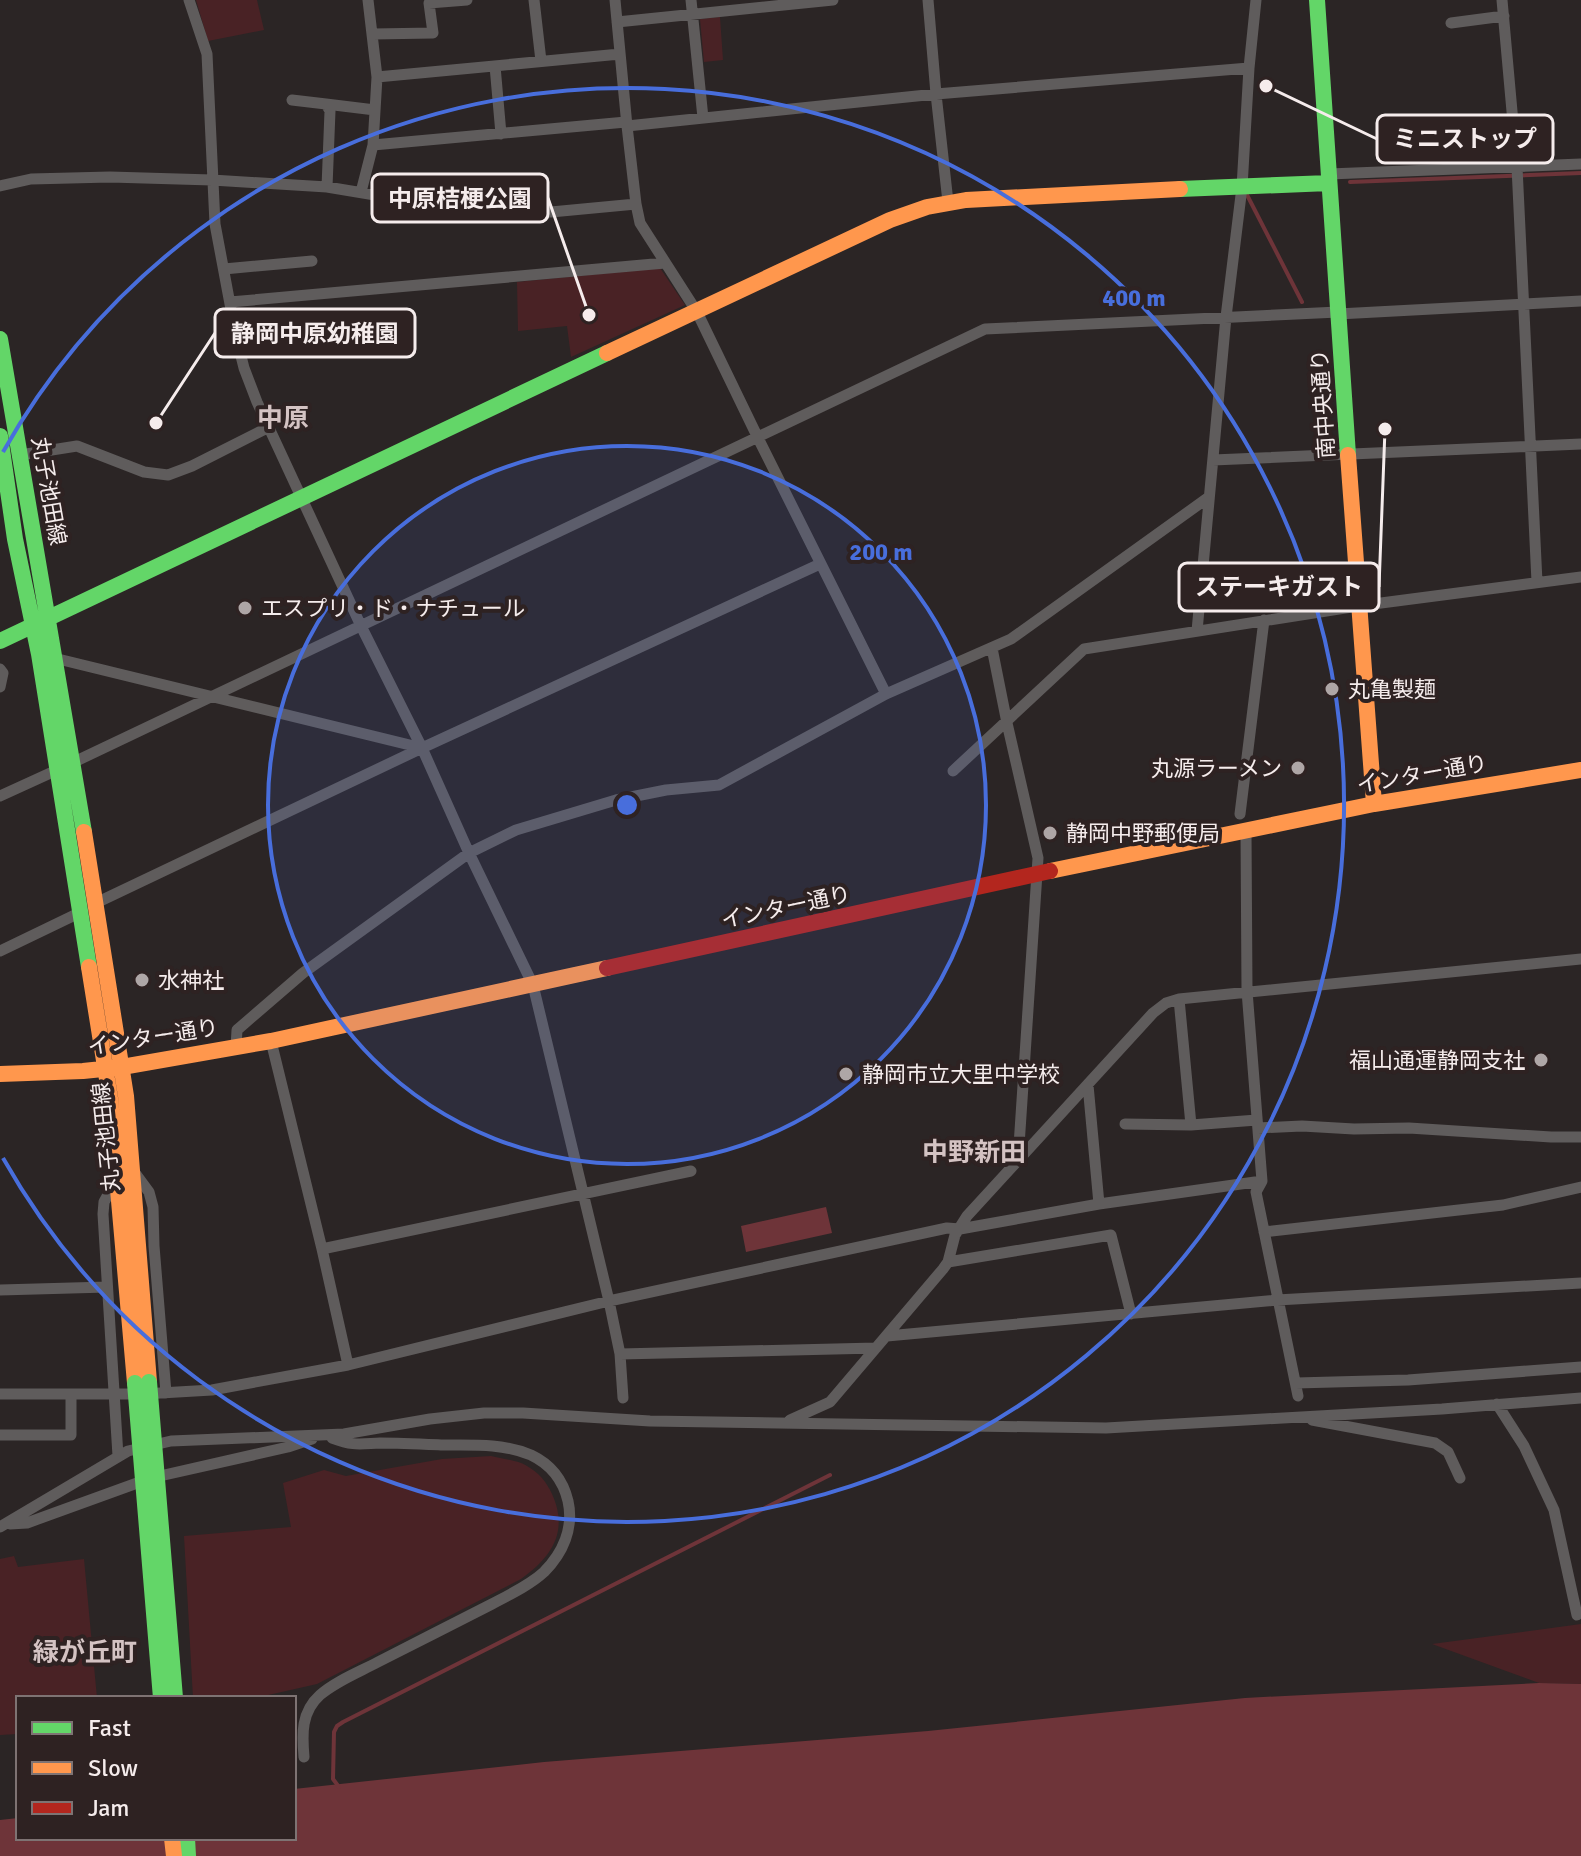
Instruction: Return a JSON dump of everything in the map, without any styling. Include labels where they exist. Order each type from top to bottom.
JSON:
[{"type":"street","points":[[189,0],[207,54],[215,224],[244,368],[361,626],[533,985],[609,1301],[620,1354],[623,1398]]},
{"type":"street","points":[[361,192],[373,145],[377,77],[368,0]]},
{"type":"street","points":[[373,34],[433,33],[429,3],[467,0]]},
{"type":"street","points":[[534,0],[541,61]]},
{"type":"street","points":[[615,0],[626,124],[640,223],[697,312],[886,694]]},
{"type":"street","points":[[691,0],[703,118]]},
{"type":"street","points":[[617,22],[833,0]]},
{"type":"street","points":[[928,0],[948,202]]},
{"type":"street","points":[[1197,631],[1226,317],[1242,187],[1256,0]]},
{"type":"street","name":"南中央通り","points":[[1317,0],[1374,804]]},
{"type":"street","points":[[1502,0],[1518,172],[1537,582]]},
{"type":"street","points":[[1451,23],[1504,16]]},
{"type":"street","points":[[377,77],[620,54]]},
{"type":"street","points":[[495,66],[501,134]]},
{"type":"street","points":[[373,145],[1249,68]]},
{"type":"street","points":[[292,100],[375,110]]},
{"type":"street","points":[[326,104],[330,111],[327,187]]},
{"type":"street","points":[[0,640],[890,220],[927,207],[948,202],[1041,195],[1518,172],[1581,164]]},
{"type":"street","points":[[0,186],[31,179],[110,177],[327,187],[437,210],[551,212],[636,204]]},
{"type":"street","points":[[224,269],[312,261]]},
{"type":"street","points":[[230,302],[665,263]]},
{"type":"street","points":[[0,796],[985,329],[1581,301]]},
{"type":"street","name":"丸子池田線","points":[[0,339],[15,539],[54,658],[79,913],[114,1067]]},
{"type":"street","points":[[8,455],[77,446],[130,468],[168,475],[269,427]]},
{"type":"street","name":"丸子池田線","points":[[0,436],[8,455]]},
{"type":"street","points":[[1213,460],[1581,444]]},
{"type":"street","points":[[236,1047],[237,1030],[303,973],[469,853],[516,830],[616,800],[666,790],[719,785],[886,694],[1011,639],[1209,497]]},
{"type":"street","points":[[96,903],[820,564]]},
{"type":"street","points":[[953,771],[1084,649],[1358,606],[1581,577]]},
{"type":"street","points":[[1240,814],[1264,620]]},
{"type":"street","name":"丸子池田線","points":[[40,622],[65,766],[96,903],[175,1696]]},
{"type":"street","points":[[992,648],[1038,858],[1018,1161]]},
{"type":"street","points":[[54,658],[422,748]]},
{"type":"street","points":[[0,669],[3,673],[0,687]]},
{"type":"street","name":"インター通り","points":[[0,1074],[83,1071],[271,1041],[1374,804],[1581,770]]},
{"type":"street","points":[[1246,832],[1247,991],[1262,1181],[1256,1192],[1298,1396]]},
{"type":"street","points":[[0,951],[79,913]]},
{"type":"street","points":[[784,1423],[830,1402],[948,1262],[955,1235],[967,1216],[1153,1013],[1166,1003],[1247,991],[1581,959]]},
{"type":"street","points":[[1179,999],[1191,1125]]},
{"type":"street","points":[[271,1041],[348,1365]]},
{"type":"street","points":[[1088,1085],[1099,1204]]},
{"type":"street","points":[[1125,1124],[1409,1128],[1581,1137]]},
{"type":"street","points":[[322,1249],[691,1171]]},
{"type":"street","points":[[118,1456],[103,1214],[104,1202],[115,1184],[125,1179],[149,1192],[153,1207],[166,1393]]},
{"type":"street","name":"丸子池田線","points":[[125,1179],[161,1696]]},
{"type":"street","points":[[0,1394],[212,1390],[348,1365],[609,1301],[947,1228],[960,1229],[1099,1204],[1262,1181]]},
{"type":"street","points":[[1264,1232],[1503,1205],[1581,1187]]},
{"type":"street","points":[[948,1262],[1111,1235],[1131,1314]]},
{"type":"street","points":[[887,1336],[1277,1300],[1581,1283]]},
{"type":"street","points":[[0,1290],[107,1287]]},
{"type":"street","points":[[620,1354],[876,1348]]},
{"type":"street","points":[[1296,1383],[1408,1380],[1581,1367]]},
{"type":"street","points":[[0,1435],[71,1435],[71,1394]]},
{"type":"street","points":[[3,1525],[128,1451],[171,1441],[344,1434],[484,1413],[650,1421],[1106,1428],[1581,1398]]},
{"type":"street","points":[[1515,1431],[1518,1403]]},
{"type":"street","points":[[1497,1404],[1524,1446],[1554,1510],[1577,1615]]},
{"type":"street","points":[[1304,1416],[1320,1422],[1435,1443],[1448,1452],[1460,1478]]},
{"type":"street","points":[[3,1525],[27,1523],[151,1478],[288,1447],[324,1435],[350,1444],[510,1448],[548,1465],[560,1480],[567,1498],[569,1531],[562,1549],[541,1575],[506,1597],[346,1678],[320,1695],[307,1711],[302,1728],[304,1757]]},
{"type":"shaded area","points":[[196,0],[257,0],[264,30],[208,41]]},
{"type":"shaded area","points":[[720,17],[723,60],[704,62],[700,19]]},
{"type":"shaded area","points":[[660,268],[685,305],[571,357],[567,326],[518,331],[517,282]]},
{"type":"shaded area","points":[[826,1207],[832,1233],[746,1252],[741,1226]]},
{"type":"shaded area","points":[[491,1456],[519,1462],[542,1478],[557,1507],[558,1531],[549,1552],[532,1571],[317,1684],[264,1696],[193,1696],[184,1536],[291,1527],[283,1483],[324,1470],[346,1476],[442,1459]]},
{"type":"shaded area","points":[[14,1556],[18,1567],[84,1559],[97,1696],[16,1696],[16,1734],[0,1735],[0,1559]]},
{"type":"shaded area","points":[[1581,1624],[1581,1684],[1539,1683],[1432,1644]]},
{"type":"shaded area","points":[[1539,1683],[1581,1684],[1581,1856],[0,1856],[0,1820],[16,1818],[16,1840],[296,1840],[296,1789],[544,1762],[928,1731],[1245,1698]]},
{"type":"waterway","points":[[1350,182],[1581,173]]},
{"type":"waterway","points":[[1245,191],[1302,302]]},
{"type":"waterway","points":[[339,1787],[333,1779],[334,1732],[343,1722],[830,1475]]},
{"type":"traffic: fast","points":[[1317,0],[1348,455]]},
{"type":"traffic: fast","points":[[1180,189],[1329,183]]},
{"type":"traffic: fast","points":[[0,339],[84,832]]},
{"type":"traffic: fast","points":[[0,641],[607,353]]},
{"type":"traffic: fast","points":[[0,436],[15,539],[39,654],[89,967]]},
{"type":"traffic: fast","points":[[149,1382],[175,1696]]},
{"type":"traffic: fast","points":[[135,1383],[161,1696]]},
{"type":"traffic: fast","points":[[187,1840],[188,1856]]},
{"type":"traffic: slow","points":[[607,353],[890,220],[927,207],[966,200],[1180,189]]},
{"type":"traffic: slow","points":[[1348,455],[1374,804]]},
{"type":"traffic: slow","points":[[1050,871],[1374,804],[1581,770]]},
{"type":"traffic: slow","points":[[84,832],[126,1096],[149,1382]]},
{"type":"traffic: slow","points":[[89,967],[110,1098],[135,1383]]},
{"type":"traffic: slow","points":[[0,1074],[122,1067],[271,1041],[607,968]]},
{"type":"traffic: slow","points":[[172,1840],[174,1856]]},
{"type":"traffic: jam","points":[[607,968],[1050,871]]},
{"type":"place","name":"ミニストップ","points":[[1266,86]]},
{"type":"place","name":"中原桔梗公園","points":[[589,315]]},
{"type":"place","name":"静岡中原幼稚園","points":[[156,423]]},
{"type":"place","name":"ステーキガスト","points":[[1385,429]]},
{"type":"place","name":"エスプリ・ド・ナチュール","points":[[245,608]]},
{"type":"place","name":"丸亀製麺","points":[[1332,689]]},
{"type":"place","name":"丸源ラーメン","points":[[1298,768]]},
{"type":"place","name":"静岡中野郵便局","points":[[1050,833]]},
{"type":"place","name":"水神社","points":[[142,980]]},
{"type":"place","name":"福山通運静岡支社","points":[[1541,1060]]},
{"type":"place","name":"静岡市立大里中学校","points":[[846,1074]]},
{"type":"district","name":"中原","points":[[283,419]]},
{"type":"district","name":"中野新田","points":[[974,1153]]},
{"type":"district","name":"緑が丘町","points":[[85,1653]]}]
